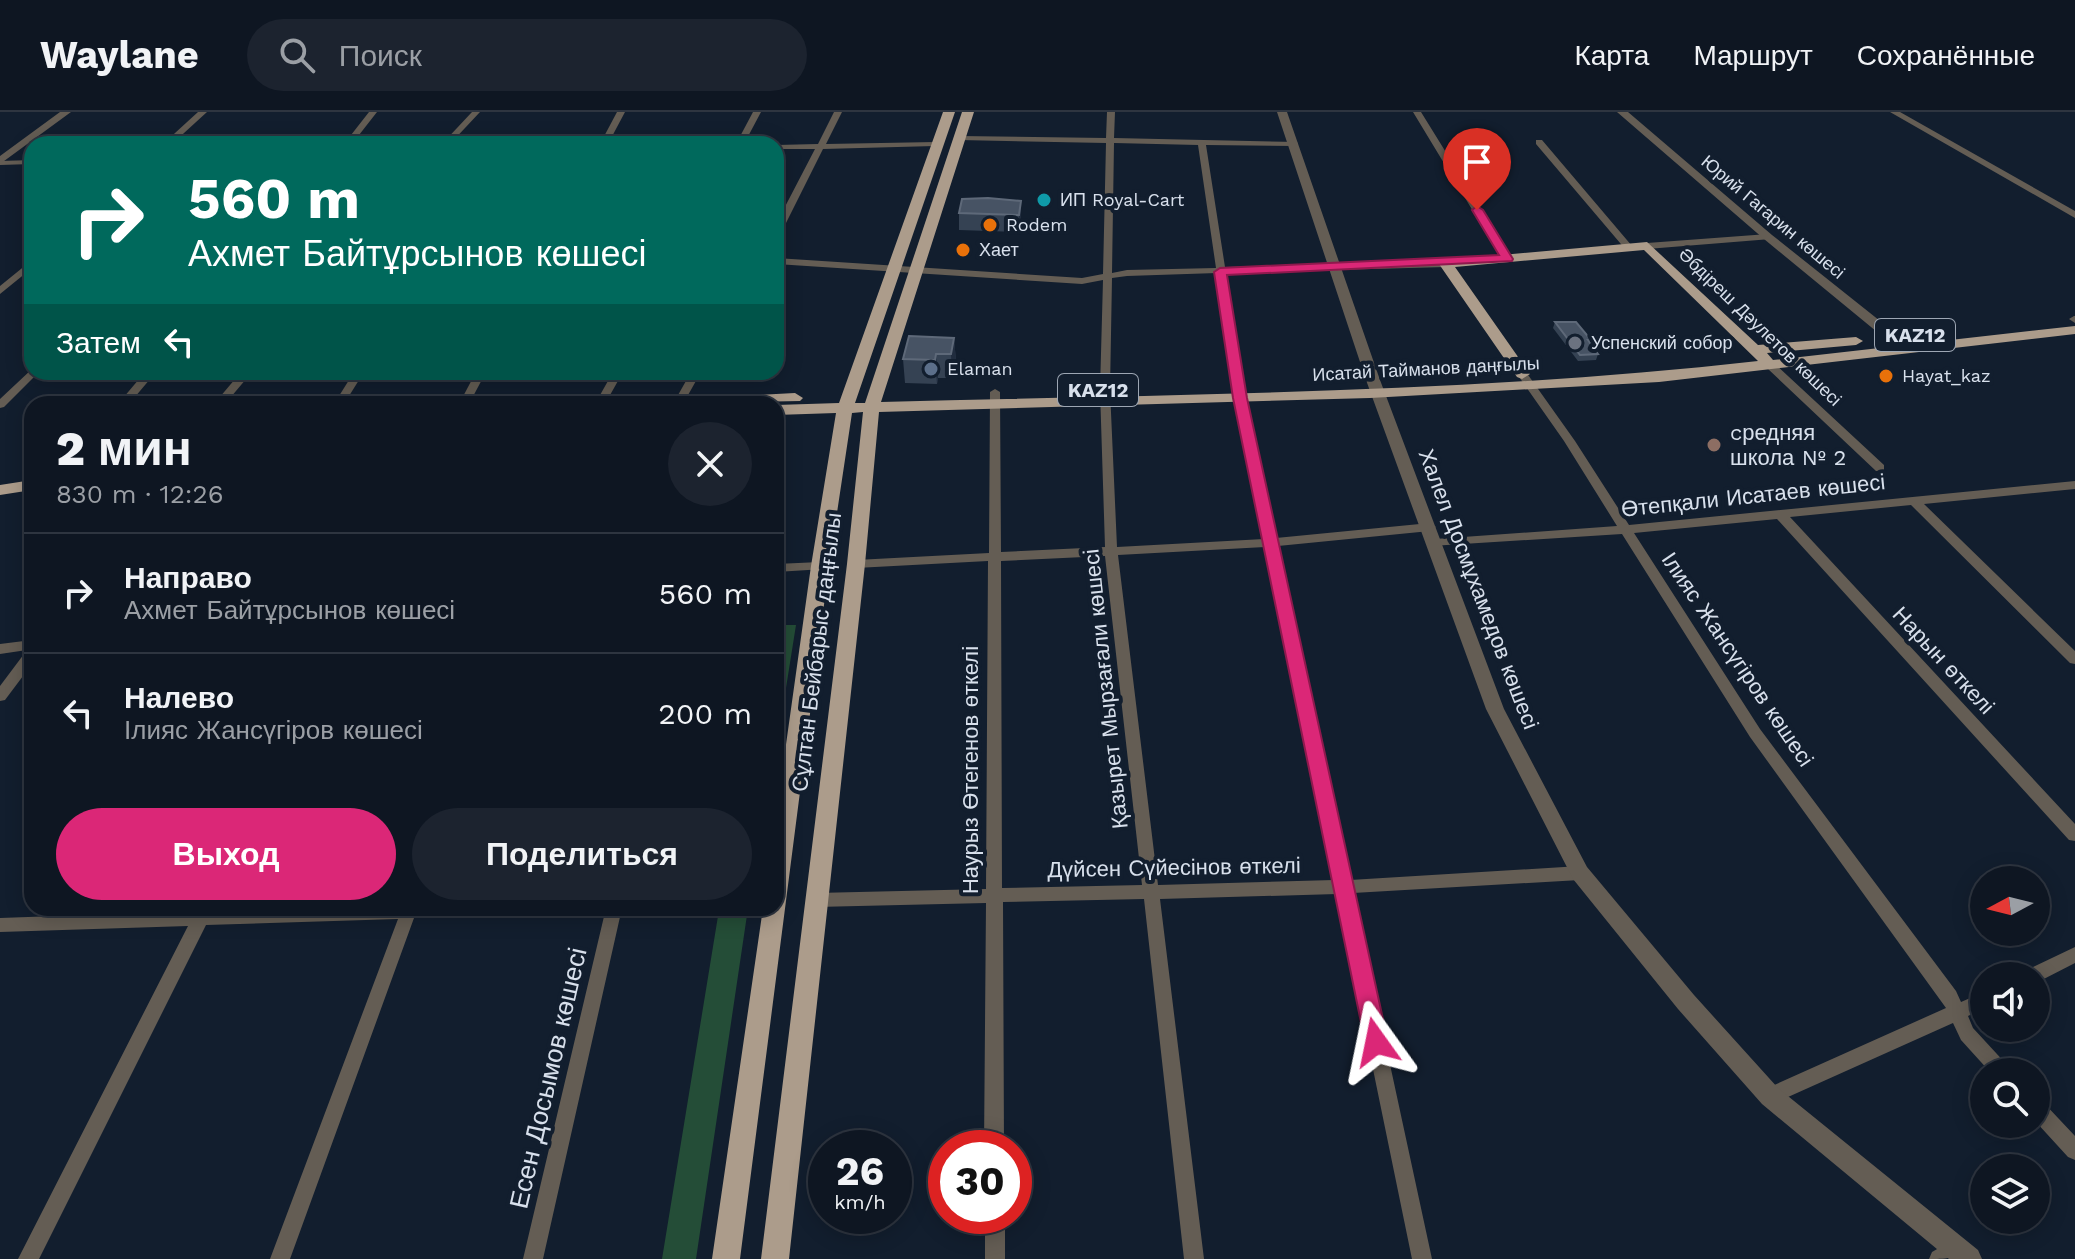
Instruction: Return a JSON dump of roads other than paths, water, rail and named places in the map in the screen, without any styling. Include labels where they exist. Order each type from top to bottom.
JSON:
[{"type":"main road","name":"Сұлтан Бейбарыс даңғылы","points":[[784,839],[820,566],[847,402],[935,144],[949,112]]},
{"type":"main road","name":"Сұлтан Бейбарыс даңғылы","points":[[775,1259],[873,402],[968,112]]},
{"type":"main road","points":[[916,200],[937,201]]},
{"type":"main road","points":[[1446,264],[1647,246]]},
{"type":"main road","name":"Әбдіреш Дәулетов көшесі","points":[[1647,246],[1771,366]]},
{"type":"main road","name":"Ілияс Жансүгіров көшесі","points":[[1446,264],[1526,379]]},
{"type":"main road","name":"Исатай Тайманов даңғылы","points":[[1755,350],[1890,343],[2075,322]]},
{"type":"main road","name":"Исатай Тайманов даңғылы","points":[[784,402],[1239,392],[1771,366],[1890,343]]},
{"type":"main road","name":"Исатай Тайманов даңғылы","points":[[784,409],[847,402]]},
{"type":"main road","points":[[0,490],[24,486]]},
{"type":"main road","points":[[0,499],[24,497]]},
{"type":"main road","points":[[726,1259],[774,916]]},
{"type":"street","points":[[34,136],[66,112]]},
{"type":"street","points":[[176,136],[203,112]]},
{"type":"street","points":[[354,136],[373,112]]},
{"type":"street","points":[[454,136],[476,112]]},
{"type":"street","points":[[608,136],[621,112]]},
{"type":"street","points":[[744,136],[757,112]]},
{"type":"street","points":[[784,217],[838,112]]},
{"type":"street","name":"Қазырет Мырзағали көшесі","points":[[1111,112],[1105,396],[1111,551],[1194,1259]]},
{"type":"street","name":"Халел Досмұхамедов көшесі","points":[[1282,112],[1376,386],[1495,709],[1580,873],[1686,1002],[1770,1096],[1955,1255]]},
{"type":"street","points":[[1417,112],[1507,259]]},
{"type":"street","name":"Юрий Гагарин көшесі","points":[[1610,112],[1754,238],[1890,343]]},
{"type":"street","name":"Юрий Гагарин көшесі","points":[[1622,112],[1890,343]]},
{"type":"street","points":[[1894,112],[2075,215]]},
{"type":"street","points":[[959,138],[1294,144]]},
{"type":"street","points":[[1539,142],[1629,248]]},
{"type":"street","points":[[0,162],[24,144]]},
{"type":"street","points":[[784,147],[935,144]]},
{"type":"street","points":[[1202,144],[1239,392],[1422,1259]]},
{"type":"street","points":[[0,162],[24,162]]},
{"type":"street","points":[[2058,205],[2075,204]]},
{"type":"street","points":[[1647,246],[1768,237]]},
{"type":"street","points":[[784,262],[1082,281],[1127,273],[1446,264]]},
{"type":"street","points":[[0,291],[24,270]]},
{"type":"street","name":"Әбдіреш Дәулетов көшесі","points":[[1771,366],[1880,468]]},
{"type":"street","name":"Ілияс Жансүгіров көшесі","points":[[1526,379],[1755,733],[1950,997],[1967,1034],[1989,1058]]},
{"type":"street","points":[[0,405],[25,380]]},
{"type":"street","points":[[130,396],[144,380]]},
{"type":"street","points":[[226,396],[240,380]]},
{"type":"street","name":"Наурыз Өтегенов өткелі","points":[[994,1130],[995,398]]},
{"type":"street","name":"Өтепқали Исатаев көшесі","points":[[856,564],[1432,535],[1624,530],[2075,485]]},
{"type":"street","points":[[1914,501],[2075,659]]},
{"type":"street","name":"Нарын өткелі","points":[[1781,515],[2075,835]]},
{"type":"street","points":[[784,568],[820,566]]},
{"type":"street","points":[[0,649],[24,646]]},
{"type":"street","points":[[0,696],[24,664]]},
{"type":"street","name":"Дүйсен Сүйесінов өткелі","points":[[816,900],[1343,887],[1580,873]]},
{"type":"street","points":[[0,926],[156,916]]},
{"type":"street","points":[[28,1259],[201,916]]},
{"type":"street","points":[[280,1259],[407,916]]},
{"type":"street","name":"Есен Досымов көшесі","points":[[533,1259],[612,916]]},
{"type":"street","points":[[2050,968],[2075,955]]},
{"type":"street","points":[[1770,1096],[1970,1007]]},
{"type":"street","points":[[2050,1123],[2075,1150]]},
{"type":"street","points":[[995,1234],[995,1259]]},
{"type":"place","name":"ИП Royal-Cart","points":[[1044,200]]},
{"type":"place","name":"Rodem","points":[[990,225]]},
{"type":"place","name":"Хает","points":[[963,250]]},
{"type":"place","name":"Успенский собор","points":[[1575,343]]},
{"type":"place","name":"Elaman","points":[[931,369]]},
{"type":"place","name":"Hayat_kaz","points":[[1886,376]]},
{"type":"place","name":"cредняя школа № 2","points":[[1714,445]]}]
